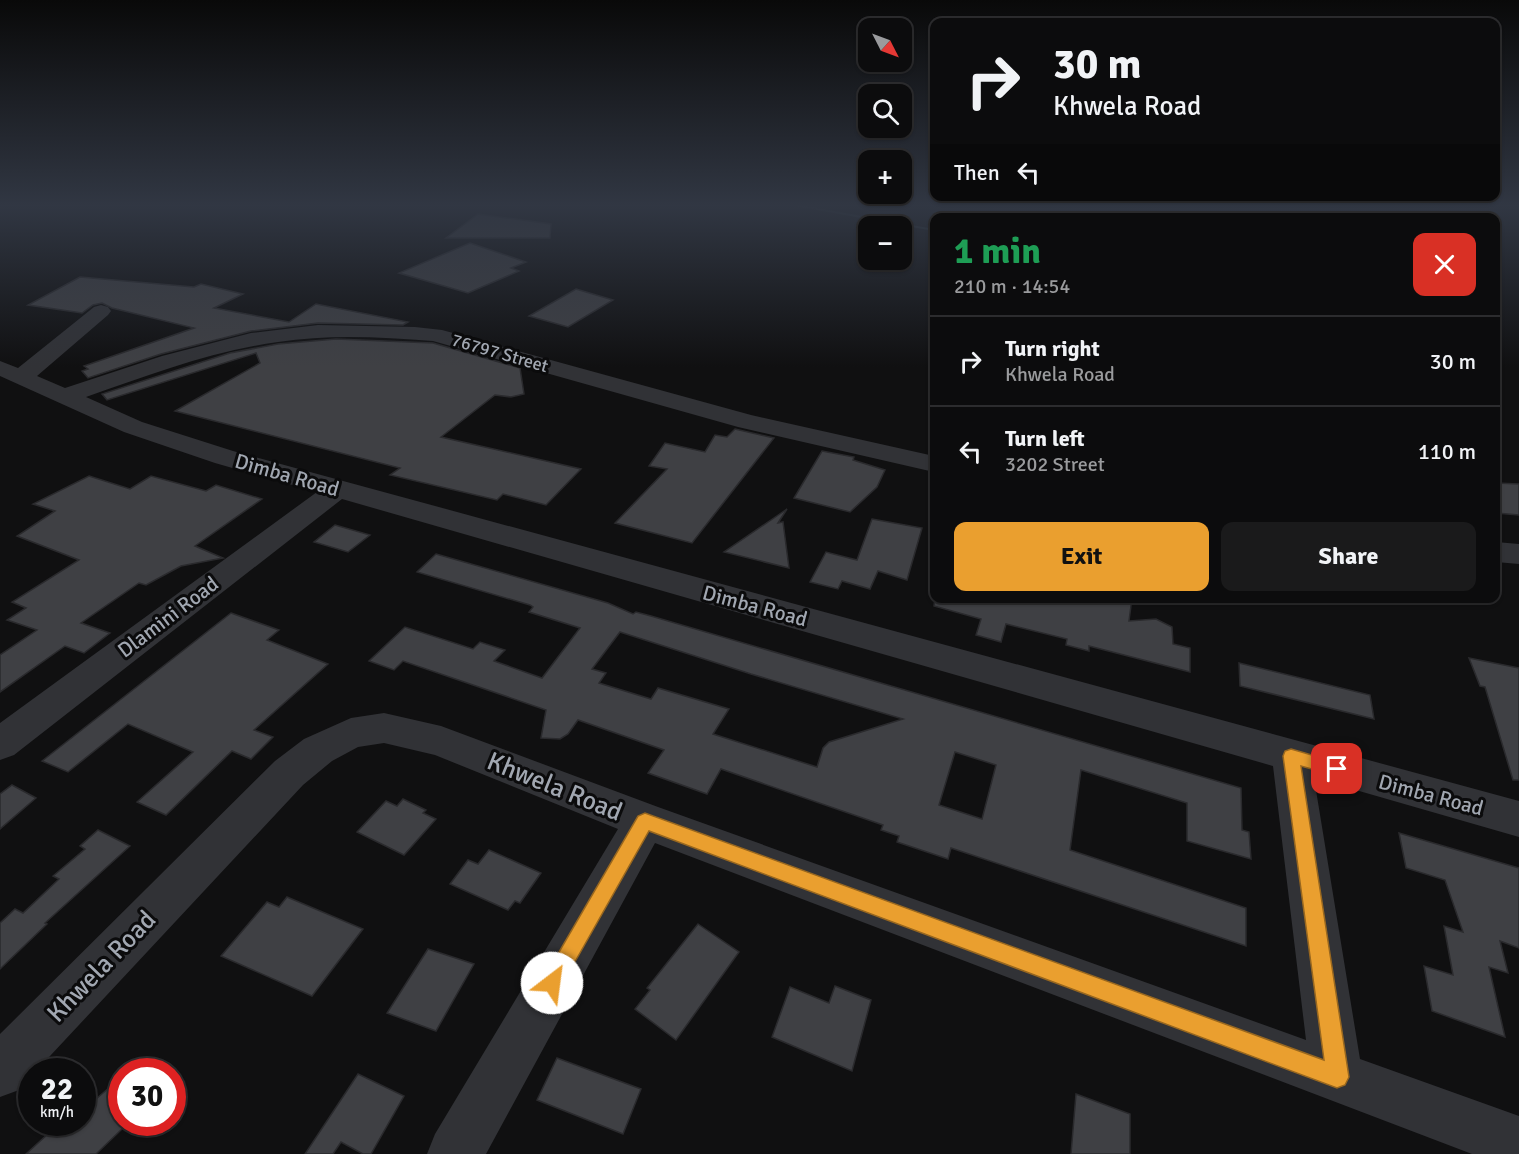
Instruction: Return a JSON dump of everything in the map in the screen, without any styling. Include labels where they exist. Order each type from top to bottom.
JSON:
[{"type":"street","points":[[10,373],[101,310]]},
{"type":"street","name":"76797 Street","points":[[63,397],[167,362],[250,339],[318,332],[386,331],[434,335],[747,422],[930,463]]},
{"type":"street","name":"Dimba Road","points":[[10,373],[134,427],[337,490],[1519,819]]},
{"type":"street","name":"Dlamini Road","points":[[0,744],[337,490]]},
{"type":"street","points":[[1500,552],[1519,554]]},
{"type":"street","name":"Khwela Road","points":[[0,1071],[289,773],[318,750],[351,733],[384,728],[441,741],[645,821],[1519,1144]]},
{"type":"street","points":[[1291,756],[1337,1077]]},
{"type":"street","points":[[455,1154],[645,821]]},
{"type":"building","points":[[432,259],[517,259],[526,262],[511,268],[519,271],[468,293],[399,273]]},
{"type":"building","points":[[80,277],[194,287],[201,284],[243,294],[214,308],[289,322],[316,304],[408,322],[403,325],[318,323],[251,331],[161,354],[88,378],[82,371],[88,369],[84,366],[194,328],[112,308],[102,303],[93,305],[82,313],[28,305]]},
{"type":"building","points":[[576,289],[613,300],[568,327],[529,316]]},
{"type":"building","points":[[336,339],[433,343],[520,368],[524,394],[511,397],[495,395],[441,437],[581,469],[546,505],[503,494],[497,500],[390,475],[400,468],[175,411],[260,363],[256,353],[107,400],[102,394],[230,353],[278,344]]},
{"type":"building","points":[[735,429],[774,438],[692,543],[615,523],[667,469],[649,466],[665,443],[705,452],[715,435],[727,437]]},
{"type":"building","points":[[822,451],[854,457],[853,460],[885,470],[877,487],[850,512],[794,498]]},
{"type":"building","points":[[89,476],[130,489],[151,476],[206,491],[216,485],[262,499],[195,546],[223,558],[181,566],[146,585],[139,583],[81,623],[110,633],[84,653],[65,646],[0,692],[0,655],[37,630],[7,620],[26,608],[12,602],[79,560],[17,536],[55,511],[33,504]]},
{"type":"building","points":[[1500,483],[1519,484],[1519,515],[1500,513]]},
{"type":"building","points":[[787,509],[778,523],[783,522],[789,568],[724,552]]},
{"type":"building","points":[[872,519],[922,528],[907,580],[878,571],[870,589],[842,581],[838,589],[810,582],[826,552],[857,560]]},
{"type":"building","points":[[335,525],[370,535],[348,552],[314,542]]},
{"type":"building","points":[[436,554],[608,603],[633,614],[636,612],[651,616],[1241,788],[1242,830],[1249,832],[1251,859],[1187,841],[1187,803],[1081,770],[1070,850],[1246,908],[1246,946],[951,848],[948,859],[897,842],[899,836],[881,830],[883,825],[721,769],[707,794],[648,773],[664,750],[578,720],[568,734],[560,739],[541,738],[546,710],[403,661],[394,670],[369,661],[405,627],[473,649],[480,642],[505,650],[494,661],[542,678],[580,628],[529,612],[533,607],[530,605],[417,572]],"holes":[[[620,632],[751,674],[903,719],[829,742],[823,748],[817,767],[713,734],[729,709],[658,688],[651,699],[599,683],[606,673],[592,669]],[[955,752],[996,765],[982,819],[939,805]]]},
{"type":"building","points":[[934,603],[1131,603],[1129,621],[1156,619],[1172,627],[1173,644],[1190,648],[1190,672],[1089,646],[1089,651],[1066,645],[1067,639],[1006,624],[1001,642],[976,635],[981,619],[934,606]]},
{"type":"building","points":[[231,613],[279,630],[267,640],[328,664],[254,730],[273,737],[251,759],[232,751],[166,815],[137,802],[193,752],[128,724],[68,772],[42,761]]},
{"type":"building","points":[[1469,658],[1519,668],[1519,780],[1513,780],[1485,687],[1480,686]]},
{"type":"building","points":[[1239,663],[1370,695],[1374,719],[1240,686]]},
{"type":"building","points":[[12,785],[36,798],[0,829],[0,794]]},
{"type":"building","points":[[403,799],[426,810],[423,813],[436,819],[404,855],[357,832],[386,801],[397,806]]},
{"type":"building","points":[[98,830],[130,846],[45,923],[47,924],[0,969],[0,923],[15,909],[23,913],[59,879],[53,876],[85,849],[80,846]]},
{"type":"building","points":[[1399,833],[1519,868],[1519,948],[1500,941],[1508,973],[1489,967],[1505,1037],[1432,1011],[1424,966],[1453,975],[1444,926],[1463,932],[1445,880],[1406,868]]},
{"type":"building","points":[[489,850],[541,873],[520,903],[515,901],[508,910],[450,884],[468,860],[478,864]]},
{"type":"building","points":[[287,897],[363,929],[312,996],[221,956],[267,902],[279,907]]},
{"type":"building","points":[[698,924],[739,952],[676,1040],[635,1009],[650,990],[647,988]]},
{"type":"building","points":[[428,949],[474,964],[436,1031],[387,1013]]},
{"type":"building","points":[[835,986],[871,1000],[852,1071],[772,1037],[790,987],[829,1003]]},
{"type":"building","points":[[557,1058],[641,1089],[623,1134],[537,1100]]},
{"type":"building","points":[[358,1074],[404,1096],[371,1154],[363,1154],[341,1142],[333,1154],[305,1154]]},
{"type":"building","points":[[108,1089],[108,1136],[115,1136],[96,1154],[26,1154],[46,1136],[96,1136],[96,1099]]},
{"type":"building","points":[[1076,1094],[1130,1114],[1130,1154],[1071,1154]]},
{"type":"route","points":[[552,983],[645,821],[1337,1077],[1291,756],[1337,769]]}]
